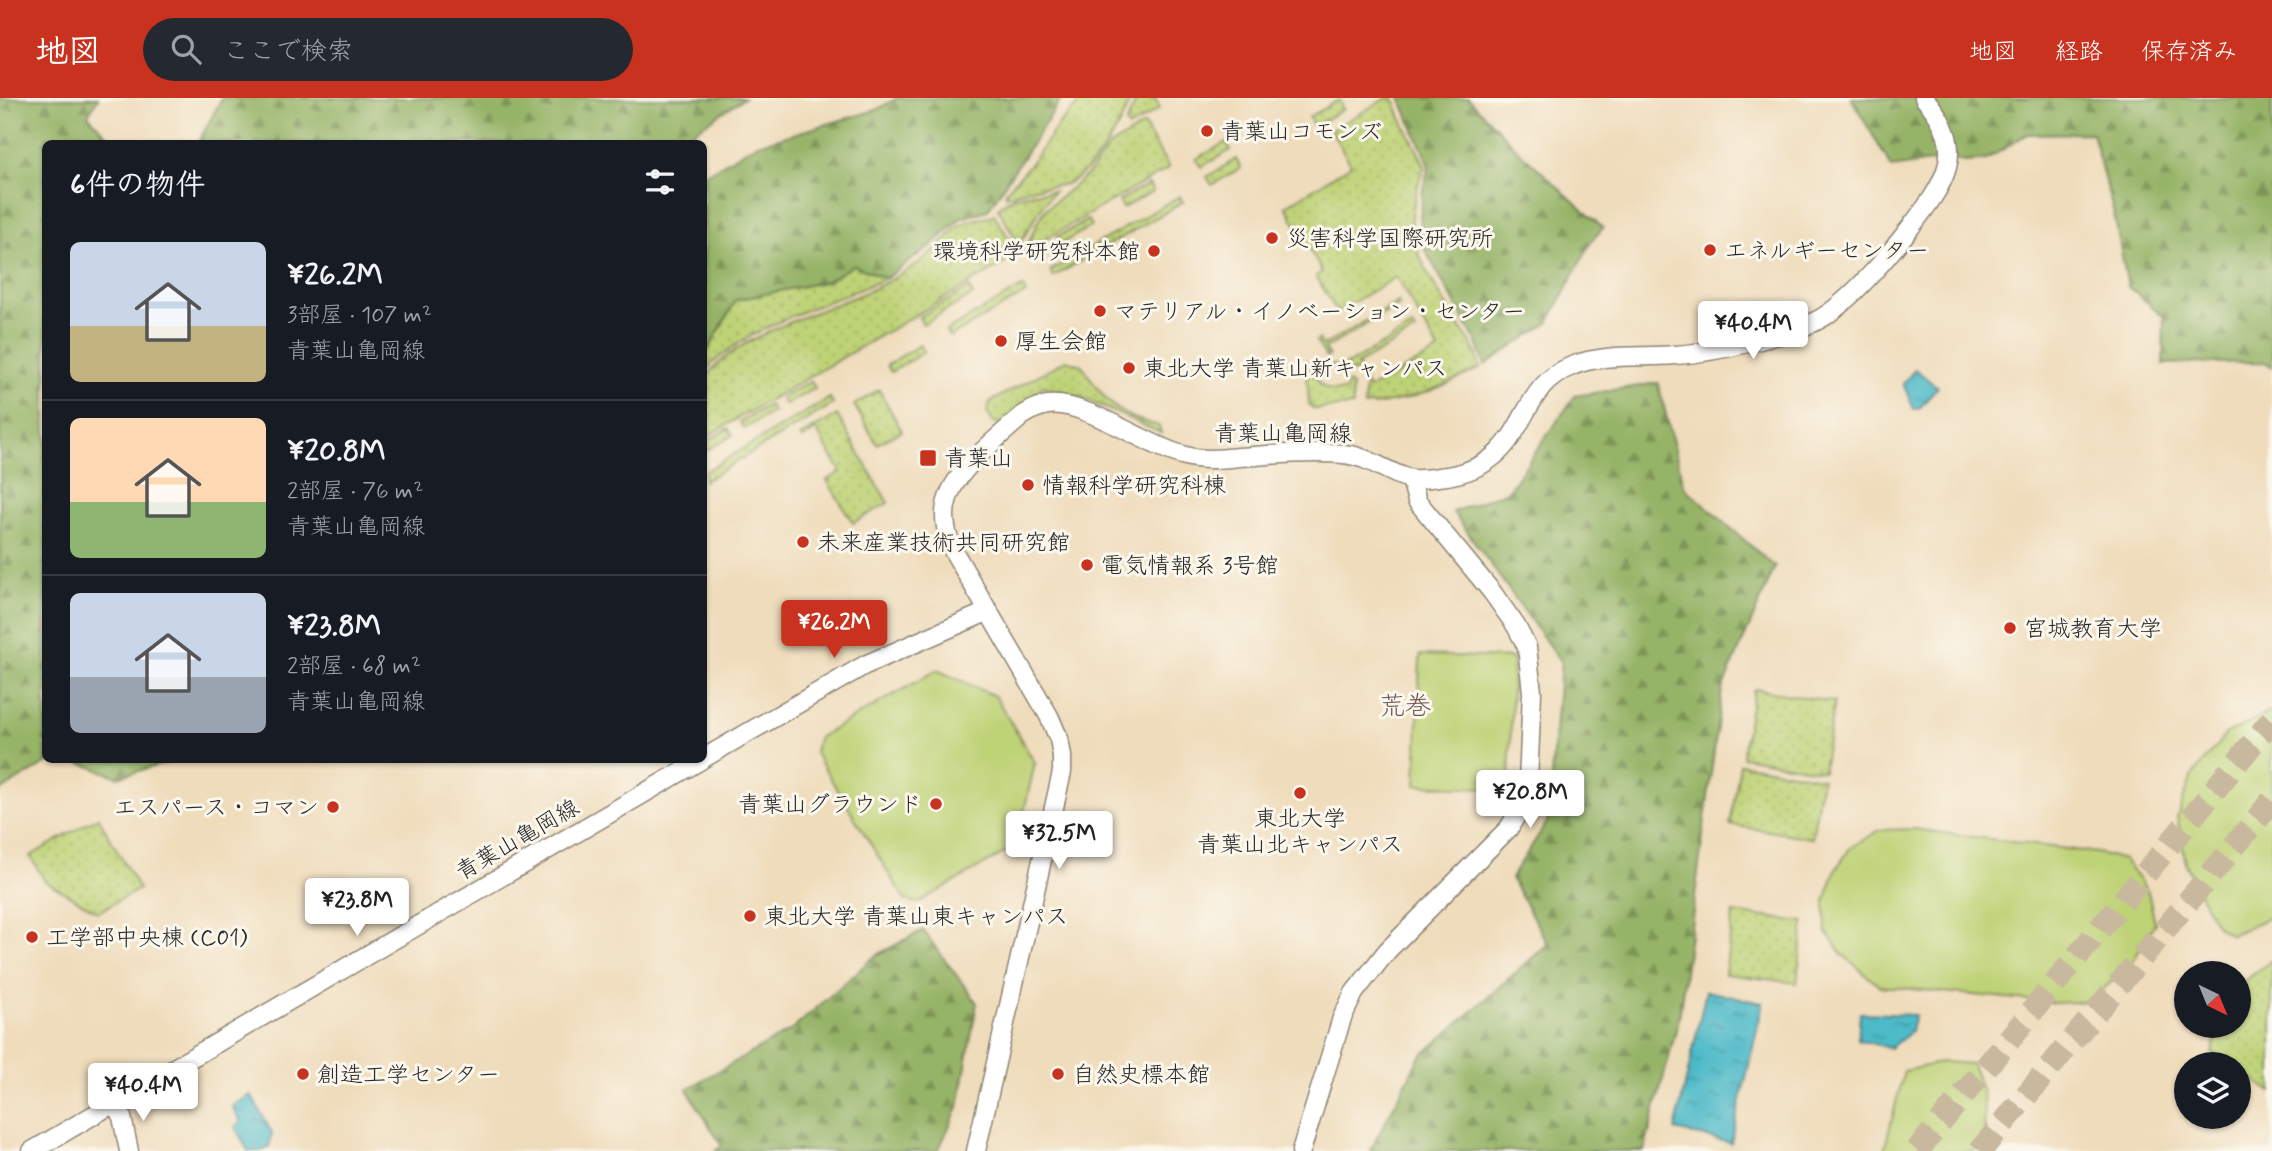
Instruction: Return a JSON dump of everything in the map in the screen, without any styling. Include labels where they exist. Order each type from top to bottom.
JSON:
[{"type":"street","points":[[1301,1151],[1342,1018],[1354,993],[1387,951],[1508,828],[1524,802],[1528,782],[1532,692],[1527,647],[1492,592],[1417,501],[1410,479],[1457,474],[1492,460],[1511,439],[1533,398],[1544,385],[1570,366],[1618,358],[1698,352],[1752,342],[1820,318],[1853,291],[1900,240],[1932,200],[1945,175],[1950,140],[1939,115],[1924,98]]},
{"type":"street","name":"青葉山亀岡線","points":[[707,756],[865,664],[989,611],[951,547],[945,510],[948,497],[962,474],[1022,416],[1033,409],[1047,405],[1071,407],[1192,458],[1343,454],[1367,459],[1410,479]]},
{"type":"street","points":[[976,1151],[1062,772],[1059,739],[1049,716],[989,611]]},
{"type":"street","name":"青葉山亀岡線","points":[[32,1151],[695,763]]},
{"type":"street","points":[[115,1104],[122,1117],[129,1151]]},
{"type":"green space","points":[[0,98],[98,98],[88,115],[111,140],[42,140],[42,763],[47,763],[0,791]]},
{"type":"green space","points":[[222,98],[744,98],[681,140],[200,140]]},
{"type":"green space","points":[[897,98],[1062,98],[988,210],[961,218],[930,247],[886,278],[853,265],[827,281],[736,300],[707,352],[707,173],[755,145],[876,110]]},
{"type":"green space","points":[[1084,98],[1131,98],[1113,135],[1096,159],[1086,170],[1065,184],[1034,188],[1006,196],[1006,191],[1031,163],[1059,124]]},
{"type":"green space","points":[[1137,98],[1155,98],[1160,108],[1129,128],[1126,124]]},
{"type":"green space","points":[[1387,98],[1393,98],[1425,166],[1417,188],[1412,216],[1416,245],[1439,293],[1476,352],[1480,368],[1424,393],[1364,406],[1365,383],[1369,389],[1439,350],[1396,277],[1337,312],[1316,276],[1322,272],[1286,206],[1351,165],[1331,130]]},
{"type":"green space","points":[[1400,98],[1468,98],[1519,151],[1603,228],[1592,240],[1548,323],[1485,365],[1478,345],[1424,248],[1420,220],[1429,165]]},
{"type":"green space","points":[[1851,98],[2272,98],[2272,367],[2265,362],[2163,364],[2164,316],[2128,287],[2114,214],[2092,133],[2027,134],[1986,160],[1965,162],[1949,159],[1892,168]]},
{"type":"green space","points":[[1339,100],[1343,109],[1314,126],[1309,117]]},
{"type":"green space","points":[[1144,125],[1169,168],[1025,251],[1046,209],[1087,175],[1111,145]]},
{"type":"green space","points":[[1226,142],[1231,150],[1201,167],[1196,159]]},
{"type":"green space","points":[[1236,159],[1241,168],[1212,185],[1207,177]]},
{"type":"green space","points":[[1149,184],[1153,191],[1123,208],[1119,201]]},
{"type":"green space","points":[[1054,191],[1019,245],[998,208],[1010,199]]},
{"type":"green space","points":[[1180,196],[1183,202],[1053,277],[1050,271]]},
{"type":"green space","points":[[994,214],[1019,255],[707,436],[707,377],[719,363],[760,336],[893,279],[929,255],[960,225]]},
{"type":"green space","points":[[1088,220],[1091,226],[1061,244],[1057,237]]},
{"type":"green space","points":[[853,265],[886,278],[765,328],[722,355],[707,369],[707,352],[736,300],[827,281]]},
{"type":"green space","points":[[1022,287],[1026,293],[950,337],[946,331]]},
{"type":"green space","points":[[969,288],[973,295],[923,324],[919,317]]},
{"type":"green space","points":[[1398,302],[1399,305],[1325,349],[1329,356],[1326,357],[1316,341],[1319,339],[1323,346]]},
{"type":"green space","points":[[1412,327],[1415,331],[1357,365],[1360,371],[1335,372],[1332,366],[1338,370]]},
{"type":"green space","points":[[920,345],[924,352],[891,372],[887,365]]},
{"type":"green space","points":[[1066,360],[1082,365],[1112,405],[1131,417],[1159,426],[1161,433],[1083,398],[1043,386],[1003,424],[993,422],[987,412],[990,402]]},
{"type":"green space","points":[[1306,360],[1320,384],[1330,390],[1346,391],[1348,383],[1352,386],[1353,406],[1314,409],[1309,404]]},
{"type":"green space","points":[[811,381],[815,388],[785,405],[781,398]]},
{"type":"green space","points":[[1658,383],[1684,487],[1775,567],[1722,689],[1679,1018],[1644,1151],[1370,1151],[1419,1058],[1548,944],[1511,878],[1547,822],[1561,662],[1453,512],[1508,491],[1575,396]]},
{"type":"green space","points":[[879,390],[902,431],[877,444],[854,405]]},
{"type":"green space","points":[[830,398],[833,404],[707,479],[707,470]]},
{"type":"green space","points":[[769,405],[773,412],[744,429],[740,422]]},
{"type":"green space","points":[[837,415],[888,503],[853,523],[827,480],[841,472],[816,430],[802,439],[800,436]]},
{"type":"green space","points":[[728,428],[733,435],[707,450],[707,441]]},
{"type":"green space","points":[[1420,655],[1513,658],[1509,789],[1416,785]]},
{"type":"green space","name":"青葉山グラウンド","points":[[937,670],[995,696],[1035,763],[1016,846],[918,903],[905,900],[815,753],[818,738]]},
{"type":"green space","points":[[1754,689],[1834,702],[1823,771],[1742,757]]},
{"type":"green space","points":[[2272,712],[2272,916],[2231,935],[2217,926],[2186,864],[2177,817],[2192,776],[2225,735]]},
{"type":"green space","points":[[80,763],[167,763],[118,777]]},
{"type":"green space","points":[[1740,764],[1822,778],[1812,838],[1730,825]]},
{"type":"green space","points":[[98,817],[139,889],[98,912],[45,881],[30,856]]},
{"type":"green space","points":[[1913,829],[2098,853],[2124,860],[2148,892],[2155,923],[2133,961],[2091,1001],[2059,1003],[1879,986],[1841,953],[1826,931],[1825,901],[1835,871],[1850,848],[1880,830]]},
{"type":"green space","points":[[1733,913],[1804,922],[1797,983],[1725,974]]},
{"type":"green space","points":[[923,930],[977,1003],[959,1105],[938,1151],[715,1151],[722,1146],[687,1089],[793,1029],[875,956]]},
{"type":"green space","points":[[2272,960],[2272,1092],[2251,1078],[2251,1052],[2212,1052],[2216,1038],[2251,1038],[2251,976]]},
{"type":"green space","points":[[1943,1062],[1972,1064],[1983,1095],[1985,1134],[1974,1151],[1884,1151],[1904,1071]]},
{"type":"water","points":[[1915,369],[1937,387],[1919,409],[1914,409],[1903,384]]},
{"type":"water","points":[[1706,991],[1763,1003],[1731,1143],[1675,1130]]},
{"type":"water","points":[[1860,1013],[1915,1015],[1911,1031],[1890,1048],[1858,1040]]},
{"type":"water","points":[[251,1095],[272,1133],[269,1147],[262,1151],[248,1151],[235,1126],[241,1122],[232,1106]]},
{"type":"tunnel","points":[[1917,1151],[2272,720]]},
{"type":"tunnel","points":[[1980,1151],[2272,801]]},
{"type":"place","name":"青葉山コモンズ","points":[[1207,131]]},
{"type":"place","name":"災害科学国際研究所","points":[[1272,238]]},
{"type":"place","name":"エネルギーセンター","points":[[1710,250]]},
{"type":"place","name":"環境科学研究科本館","points":[[1154,251]]},
{"type":"place","name":"マテリアル・イノベーション・センター","points":[[1100,311]]},
{"type":"place","name":"厚生会館","points":[[1001,341]]},
{"type":"place","name":"東北大学 青葉山新キャンパス","points":[[1129,368]]},
{"type":"place","name":"青葉山","points":[[928,458]]},
{"type":"place","name":"情報科学研究科棟","points":[[1028,485]]},
{"type":"place","name":"未来産業技術共同研究館","points":[[803,542]]},
{"type":"place","name":"電気情報系 3号館","points":[[1087,565]]},
{"type":"place","name":"宮城教育大学","points":[[2010,628]]},
{"type":"place","name":"東北大学 青葉山北キャンパス","points":[[1300,793]]},
{"type":"place","name":"青葉山グラウンド","points":[[936,804]]},
{"type":"place","name":"エスパース・コマン","points":[[333,807]]},
{"type":"place","name":"東北大学 青葉山東キャンパス","points":[[750,916]]},
{"type":"place","name":"工学部中央棟 (C01)","points":[[32,937]]},
{"type":"place","name":"創造工学センター","points":[[303,1074]]},
{"type":"place","name":"自然史標本館","points":[[1058,1074]]},
{"type":"district","name":"荒巻","points":[[1405,705]]}]
